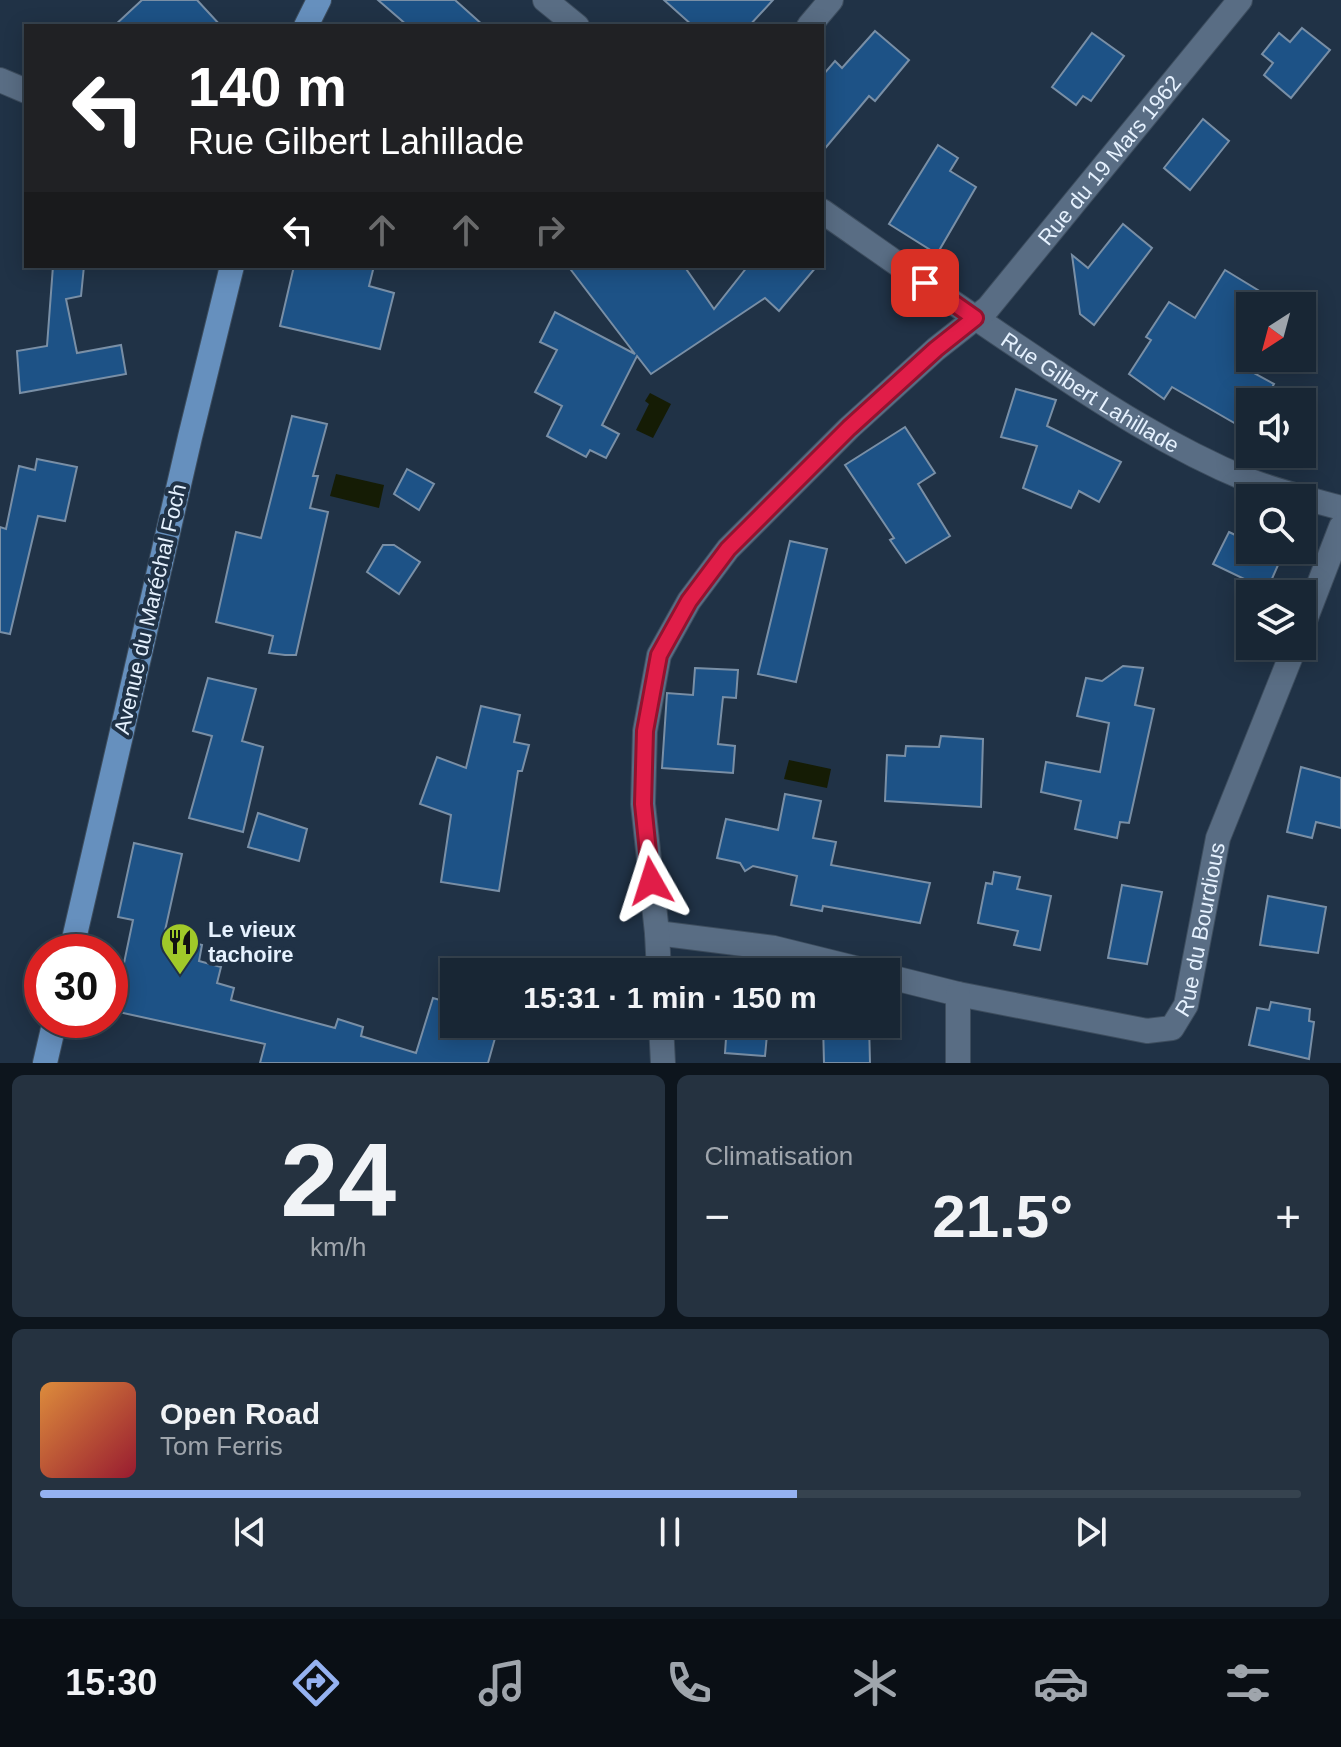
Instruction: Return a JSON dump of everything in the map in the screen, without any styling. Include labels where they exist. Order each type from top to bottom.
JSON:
[{"type":"main road","points":[[307,24],[319,0]]},
{"type":"main road","name":"Avenue du Maréchal Foch","points":[[75,934],[232,268]]},
{"type":"main road","points":[[45,1063],[51,1038]]},
{"type":"street","points":[[545,0],[575,24]]},
{"type":"street","points":[[811,24],[831,0]]},
{"type":"street","name":"Rue du 19 Mars 1962","points":[[658,958],[643,804],[645,731],[659,655],[689,601],[728,549],[849,428],[936,349],[988,308],[1240,0]]},
{"type":"street","points":[[0,80],[24,90]]},
{"type":"street","name":"Rue Gilbert Lahillade","points":[[824,212],[975,318],[1128,419],[1187,451],[1260,484],[1341,508]]},
{"type":"street","points":[[1316,592],[1341,527]]},
{"type":"street","name":"Rue du Bourdious","points":[[900,980],[1147,1031],[1172,1028],[1186,1005],[1218,838],[1289,660]]},
{"type":"street","points":[[657,933],[774,948],[814,958]]},
{"type":"street","points":[[958,994],[958,1063]]},
{"type":"street","points":[[662,1038],[663,1063]]},
{"type":"shaded area","points":[[650,393],[671,404],[653,438],[636,430],[649,404],[645,401]]},
{"type":"shaded area","points":[[336,474],[384,485],[379,508],[330,496]]},
{"type":"shaded area","points":[[789,760],[831,769],[827,788],[784,779]]},
{"type":"building","points":[[142,0],[197,0],[219,24],[116,24]]},
{"type":"building","points":[[378,0],[455,0],[482,24],[406,24]]},
{"type":"building","points":[[664,0],[773,0],[751,24],[691,24]]},
{"type":"building","points":[[1302,28],[1330,50],[1291,98],[1264,75],[1273,63],[1262,54],[1279,33],[1290,42]]},
{"type":"building","points":[[875,31],[909,60],[875,101],[869,96],[824,150],[824,74],[835,61],[842,68]]},
{"type":"building","points":[[1092,33],[1124,56],[1091,101],[1083,96],[1076,105],[1052,87]]},
{"type":"building","points":[[1203,119],[1229,141],[1190,190],[1164,168]]},
{"type":"building","points":[[938,145],[958,158],[950,171],[976,187],[937,254],[889,224]]},
{"type":"building","points":[[1123,224],[1152,248],[1094,325],[1080,314],[1072,255],[1088,268]]},
{"type":"building","points":[[53,268],[84,268],[81,296],[66,299],[77,353],[121,345],[126,374],[20,393],[17,351],[47,346]]},
{"type":"building","points":[[294,268],[374,268],[369,286],[394,293],[380,349],[280,326]]},
{"type":"building","points":[[570,268],[685,268],[714,309],[746,268],[815,268],[779,311],[765,298],[651,374],[637,356],[602,425],[619,434],[606,458],[590,450],[586,457],[547,436],[562,406],[535,392],[557,350],[540,342],[555,312],[635,354]]},
{"type":"building","points":[[1225,270],[1261,292],[1236,292],[1236,372],[1252,372],[1274,384],[1272,388],[1236,388],[1236,424],[1172,387],[1164,399],[1129,374],[1151,340],[1146,337],[1169,302],[1195,318]]},
{"type":"building","points":[[1016,389],[1056,400],[1047,426],[1121,462],[1099,502],[1079,491],[1071,508],[1023,488],[1037,446],[1001,437]]},
{"type":"building","points":[[292,416],[327,424],[313,476],[318,476],[310,508],[328,512],[296,655],[285,655],[269,653],[273,636],[216,622],[236,532],[261,538]]},
{"type":"building","points":[[905,427],[935,473],[918,484],[950,536],[906,563],[890,540],[894,538],[845,465]]},
{"type":"building","points":[[37,459],[77,467],[65,521],[38,516],[10,634],[0,632],[0,527],[6,529],[19,466],[35,470]]},
{"type":"building","points":[[407,469],[434,484],[419,510],[394,494]]},
{"type":"building","points":[[1229,532],[1236,535],[1236,564],[1278,564],[1271,580],[1246,580],[1213,564]]},
{"type":"building","points":[[790,541],[827,549],[796,682],[758,674]]},
{"type":"building","points":[[383,545],[394,545],[420,562],[399,594],[367,572]]},
{"type":"building","points":[[1123,666],[1143,668],[1135,705],[1154,709],[1129,823],[1120,822],[1117,838],[1075,829],[1081,801],[1041,792],[1046,762],[1100,772],[1109,723],[1077,716],[1086,678],[1102,681]]},
{"type":"building","points":[[695,668],[738,670],[736,698],[723,697],[718,744],[735,746],[733,773],[662,768],[667,693],[693,695]]},
{"type":"building","points":[[208,678],[256,689],[242,741],[263,747],[243,832],[189,818],[212,736],[193,731]]},
{"type":"building","points":[[481,706],[520,715],[514,742],[529,745],[522,771],[518,771],[499,891],[441,882],[451,815],[420,804],[437,757],[466,768]]},
{"type":"building","points":[[941,736],[983,739],[981,807],[885,801],[887,755],[905,756],[906,746],[939,747]]},
{"type":"building","points":[[1301,767],[1341,778],[1341,828],[1316,822],[1312,838],[1287,832]]},
{"type":"building","points":[[785,794],[821,801],[813,838],[836,842],[831,865],[930,883],[920,923],[823,906],[822,911],[791,905],[797,876],[753,866],[745,871],[740,863],[717,858],[726,819],[778,830]]},
{"type":"building","points":[[258,813],[307,829],[299,861],[248,847]]},
{"type":"building","points":[[134,843],[182,854],[164,935],[202,945],[199,961],[221,967],[217,983],[234,988],[231,1000],[335,1028],[338,1019],[363,1027],[361,1036],[416,1053],[433,998],[440,1000],[440,1038],[495,1038],[488,1063],[260,1063],[265,1044],[128,1014],[128,944],[133,920],[118,917]]},
{"type":"building","points":[[994,872],[1020,877],[1017,889],[1051,896],[1040,950],[1014,945],[1018,931],[978,923],[986,883],[992,884]]},
{"type":"building","points":[[1122,885],[1162,892],[1147,964],[1108,958]]},
{"type":"building","points":[[1268,896],[1326,907],[1318,953],[1260,945]]},
{"type":"building","points":[[1271,1002],[1310,1009],[1309,1021],[1314,1022],[1309,1059],[1249,1045],[1257,1008],[1269,1010]]},
{"type":"building","points":[[726,1038],[767,1038],[765,1056],[725,1053]]},
{"type":"building","points":[[823,1038],[869,1038],[870,1063],[824,1063]]},
{"type":"place","name":"Le vieux tachoire","points":[[180,976]]},
{"type":"route","points":[[651,881],[643,804],[645,731],[659,655],[689,601],[728,549],[849,428],[975,318],[925,283]]}]
